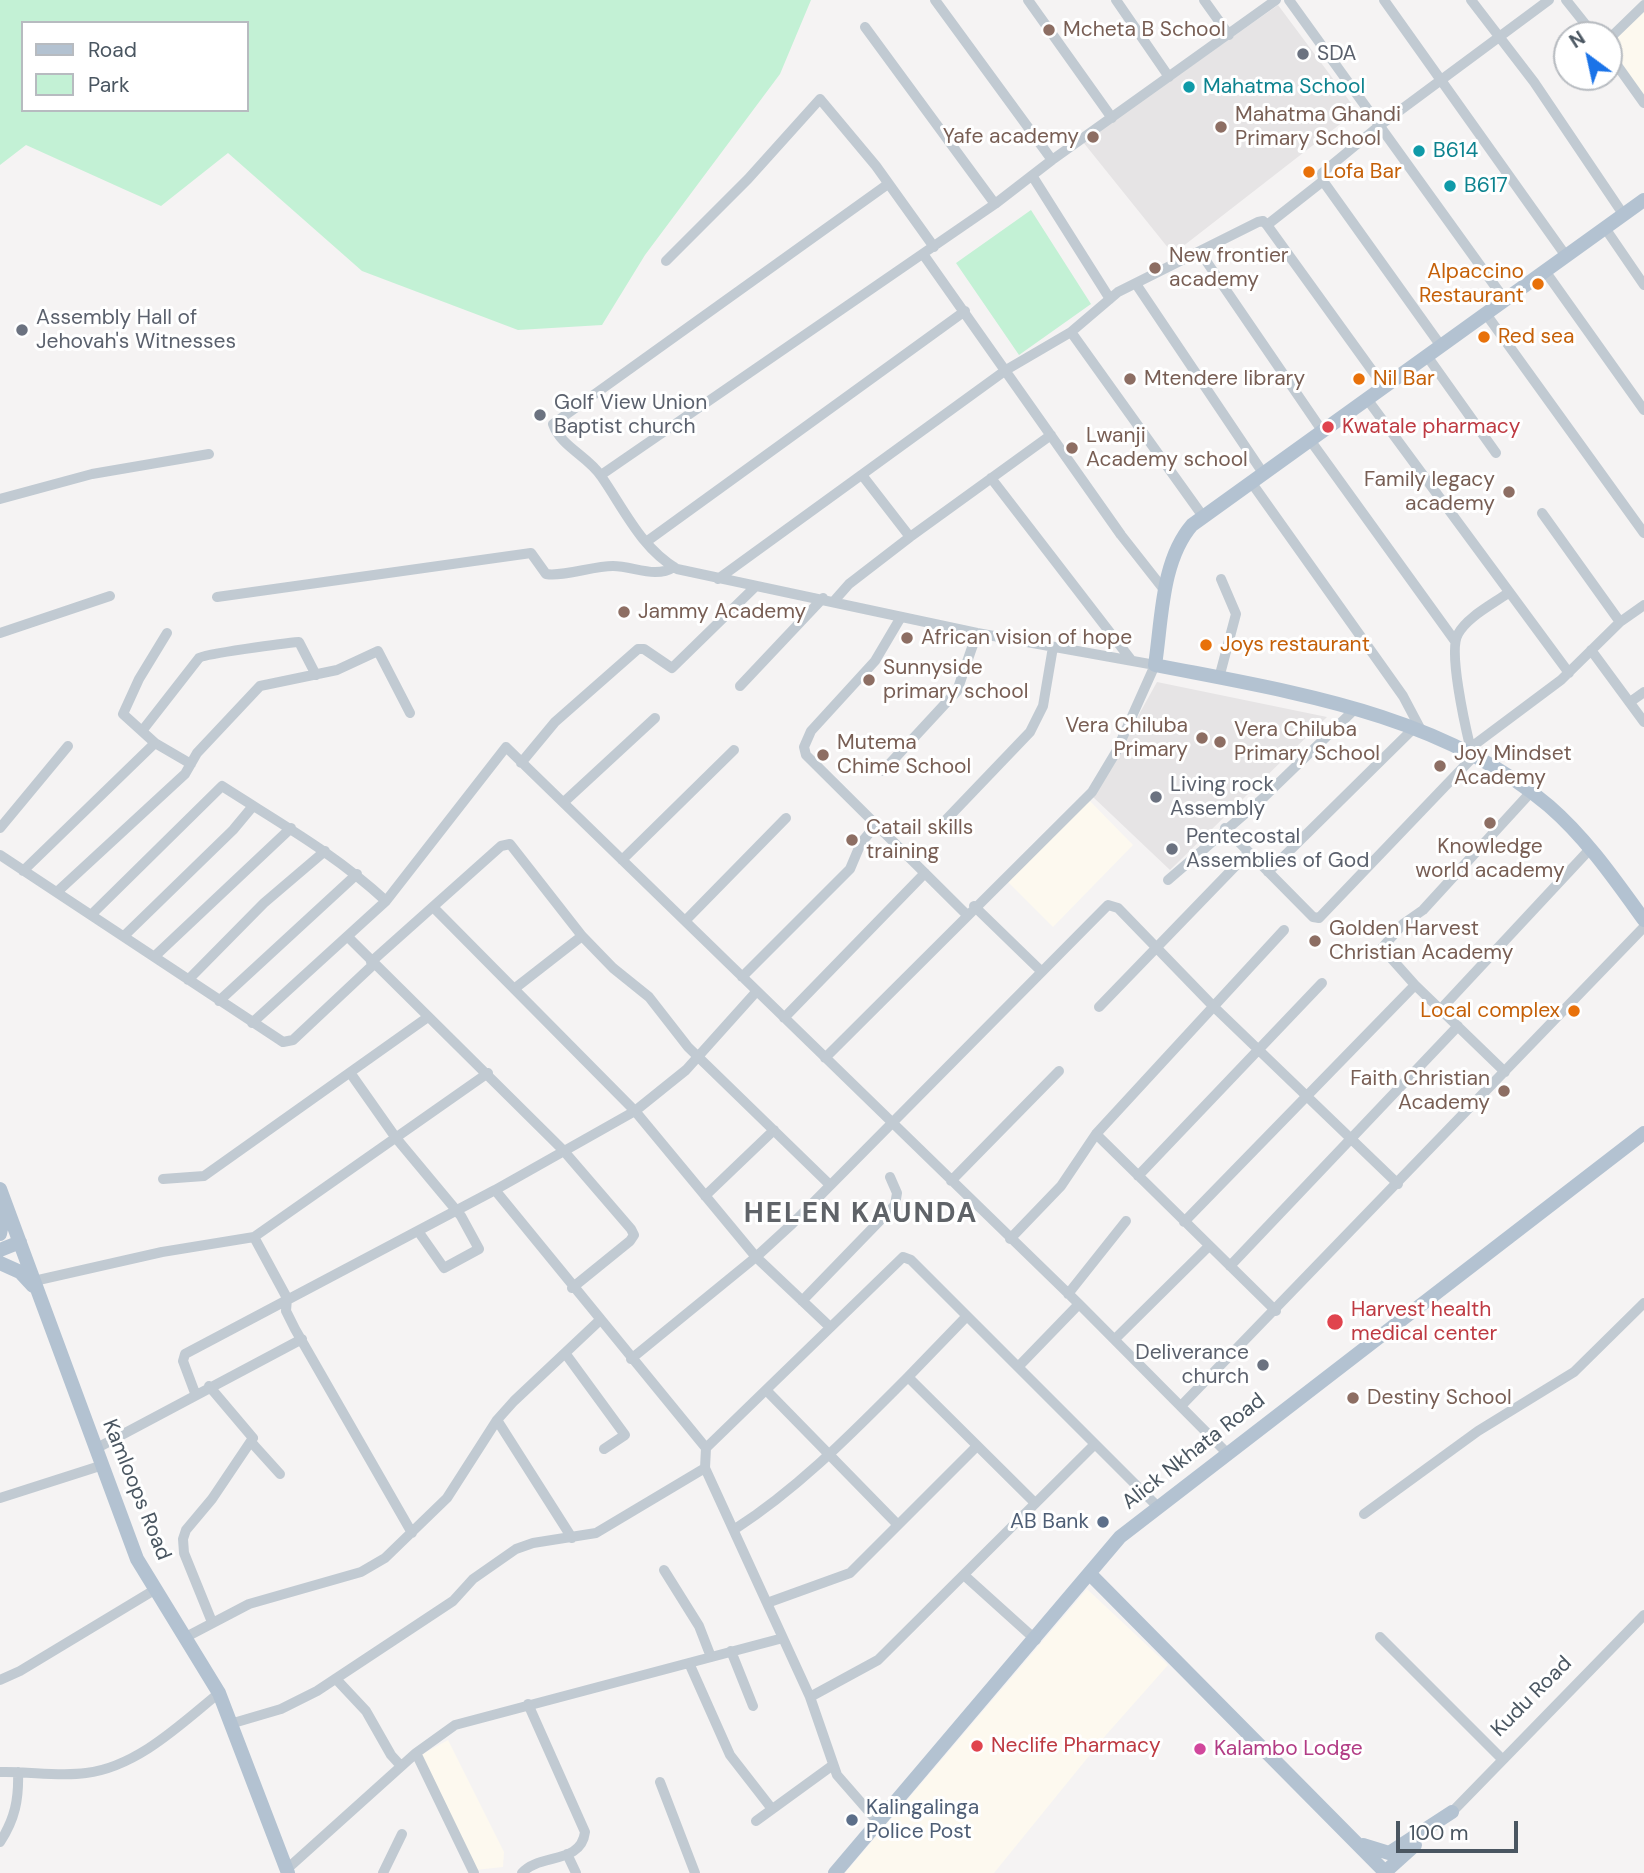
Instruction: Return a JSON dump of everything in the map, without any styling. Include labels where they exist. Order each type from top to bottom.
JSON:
[{"type":"main road","points":[[1644,200],[1202,516],[1178,543],[1165,591],[1155,665],[1354,710],[1418,729],[1470,751],[1531,792],[1591,848],[1644,920]]},
{"type":"main road","name":"Alick Nkhata Road","points":[[835,1873],[1036,1640],[1119,1537],[1644,1133]]},
{"type":"main road","name":"Kamloops Road","points":[[0,1189],[137,1559],[219,1693],[287,1871]]},
{"type":"main road","points":[[0,1234],[6,1204]]},
{"type":"main road","points":[[0,1250],[20,1242]]},
{"type":"main road","points":[[0,1263],[20,1272],[32,1284],[40,1299]]},
{"type":"main road","points":[[1087,1577],[1386,1873]]},
{"type":"main road","points":[[1087,1577],[1386,1873]]},
{"type":"main road","points":[[1356,1842],[1376,1852],[1389,1853],[1452,1812]]},
{"type":"main road","name":"Kudu Road","points":[[1386,1873],[1452,1812]]},
{"type":"street","points":[[935,0],[1052,160]]},
{"type":"street","points":[[1028,0],[1112,118]]},
{"type":"street","points":[[1116,0],[1169,77]]},
{"type":"street","points":[[1204,0],[1228,34]]},
{"type":"street","points":[[601,475],[934,247],[1276,0]]},
{"type":"street","points":[[1289,0],[1505,300]]},
{"type":"street","points":[[1384,0],[1566,256]]},
{"type":"street","points":[[1471,0],[1534,82],[1623,215]]},
{"type":"street","points":[[1267,225],[1323,181],[1325,169],[1549,0]]},
{"type":"street","points":[[1566,0],[1583,21]]},
{"type":"street","points":[[1623,26],[1644,5]]},
{"type":"street","points":[[865,27],[995,204]]},
{"type":"street","points":[[1623,74],[1644,103]]},
{"type":"street","points":[[666,261],[748,179],[803,114],[820,99],[934,247]]},
{"type":"street","points":[[1032,177],[1110,299]]},
{"type":"street","points":[[1323,181],[1441,346]]},
{"type":"street","points":[[825,1058],[970,910],[1092,792],[1115,752],[1155,665],[977,633],[718,579],[674,567],[646,542],[616,503],[601,475],[566,443],[553,424],[888,184]]},
{"type":"street","points":[[718,579],[1006,370],[1071,332],[1110,299],[1258,222],[1263,221],[1267,225],[1384,387]]},
{"type":"street","points":[[1605,228],[1644,285]]},
{"type":"street","points":[[1200,252],[1323,432]]},
{"type":"street","points":[[922,254],[1121,535],[1165,591]]},
{"type":"street","points":[[1545,271],[1644,410]]},
{"type":"street","points":[[1136,284],[1263,473]]},
{"type":"street","points":[[646,542],[965,312]]},
{"type":"street","points":[[1486,314],[1644,533]]},
{"type":"street","points":[[1071,332],[1202,516]]},
{"type":"street","points":[[1427,356],[1496,453]]},
{"type":"street","points":[[1367,399],[1569,673]]},
{"type":"street","points":[[740,686],[849,583],[1051,435]]},
{"type":"street","points":[[1310,440],[1455,640],[1461,702],[1470,751]]},
{"type":"street","points":[[0,499],[92,474],[209,454]]},
{"type":"street","points":[[862,475],[910,537]]},
{"type":"street","points":[[991,478],[1132,661]]},
{"type":"street","points":[[1251,482],[1403,696],[1418,729],[1268,872]]},
{"type":"street","points":[[1542,513],[1620,622]]},
{"type":"street","points":[[217,597],[531,553],[546,574],[553,575],[593,566],[618,566],[654,573],[674,567]]},
{"type":"street","points":[[1219,678],[1236,614],[1221,579]]},
{"type":"street","points":[[522,763],[555,722],[638,649],[644,649],[672,668],[756,586]]},
{"type":"street","points":[[1455,640],[1462,628],[1508,593]]},
{"type":"street","points":[[0,633],[110,596]]},
{"type":"street","points":[[1225,828],[1313,917],[1319,918],[1470,751],[1569,673],[1620,622],[1644,605]]},
{"type":"street","points":[[901,617],[875,661],[811,731],[804,747],[811,762],[925,873],[1041,971]]},
{"type":"street","points":[[167,633],[123,711],[124,716],[155,743],[191,764]]},
{"type":"street","points":[[883,771],[957,691],[977,633]]},
{"type":"street","points":[[142,731],[199,658],[205,654],[225,654],[299,642],[316,675]]},
{"type":"street","points":[[941,825],[1030,732],[1042,706],[1053,647]]},
{"type":"street","points":[[1591,650],[1644,722]]},
{"type":"street","points":[[57,892],[191,764],[197,753],[260,686],[337,670],[378,651],[410,713]]},
{"type":"street","points":[[1630,702],[1644,692]]},
{"type":"street","points":[[1168,880],[1225,828],[1261,800],[1354,710]]},
{"type":"street","points":[[564,802],[655,718]]},
{"type":"street","points":[[23,871],[155,743]]},
{"type":"street","points":[[0,828],[68,746]]},
{"type":"street","points":[[252,1023],[386,901],[506,747],[1115,1339],[1227,1453]]},
{"type":"street","points":[[622,860],[734,750]]},
{"type":"street","points":[[90,915],[222,786],[325,851],[357,874],[386,901]]},
{"type":"street","points":[[1505,1072],[1383,952],[1384,944],[1408,920],[1423,910],[1531,792]]},
{"type":"street","points":[[124,936],[233,830],[253,806]]},
{"type":"street","points":[[685,921],[786,818]]},
{"type":"street","points":[[741,977],[850,869],[861,843],[876,825]]},
{"type":"street","points":[[155,956],[292,828]]},
{"type":"street","points":[[0,855],[252,1023],[283,1042],[290,1042],[372,963],[505,843],[514,848],[582,936],[613,968],[657,1006],[682,1039],[830,1185]]},
{"type":"street","points":[[1440,1010],[1591,848]]},
{"type":"street","points":[[188,980],[264,904],[325,851]]},
{"type":"street","points":[[1100,1007],[1248,853]]},
{"type":"street","points":[[784,1018],[925,873]]},
{"type":"street","points":[[219,1000],[357,874]]},
{"type":"street","points":[[631,1359],[756,1257],[1108,905],[1118,908],[1213,1006],[1398,1184]]},
{"type":"street","points":[[434,908],[635,1111],[756,1257],[830,1328]]},
{"type":"street","points":[[1181,1406],[1276,1311],[1644,927]]},
{"type":"street","points":[[1010,1239],[1061,1186],[1096,1134],[1284,930]]},
{"type":"street","points":[[514,989],[582,936]]},
{"type":"street","points":[[348,937],[563,1150],[634,1235],[572,1288]]},
{"type":"street","points":[[1138,1176],[1322,983]]},
{"type":"street","points":[[1184,1222],[1415,985]]},
{"type":"street","points":[[195,1393],[183,1360],[185,1354],[495,1190],[635,1111],[699,1056],[756,992]]},
{"type":"street","points":[[163,1180],[204,1176],[428,1017]]},
{"type":"street","points":[[1230,1266],[1458,1026]]},
{"type":"street","points":[[951,1181],[1059,1071]]},
{"type":"street","points":[[34,1281],[162,1252],[254,1237],[488,1073]]},
{"type":"street","points":[[351,1074],[396,1138],[456,1210],[479,1249],[443,1268],[418,1231]]},
{"type":"street","points":[[705,1196],[774,1130]]},
{"type":"street","points":[[1096,1134],[1276,1311]]},
{"type":"street","points":[[802,1301],[895,1205],[897,1193],[890,1177]]},
{"type":"street","points":[[495,1190],[572,1288],[706,1448],[705,1468],[810,1697],[833,1765],[844,1785],[878,1822]]},
{"type":"street","points":[[1068,1294],[1126,1221]]},
{"type":"street","points":[[254,1237],[287,1298],[286,1311],[412,1533]]},
{"type":"street","points":[[1115,1339],[1209,1246]]},
{"type":"street","points":[[706,1448],[903,1256],[911,1260],[1157,1506]]},
{"type":"street","points":[[1364,1514],[1478,1431],[1574,1372],[1644,1303]]},
{"type":"street","points":[[1018,1367],[1079,1304]]},
{"type":"street","points":[[735,1530],[774,1502],[830,1454],[966,1317]]},
{"type":"street","points":[[186,1637],[264,1598],[369,1569],[412,1533],[447,1498],[497,1420],[599,1321]]},
{"type":"street","points":[[97,1448],[195,1393],[302,1339]]},
{"type":"street","points":[[565,1353],[625,1435],[604,1449]]},
{"type":"street","points":[[908,1377],[1035,1503]]},
{"type":"street","points":[[209,1386],[250,1434],[252,1443],[280,1474]]},
{"type":"street","points":[[767,1391],[898,1525]]},
{"type":"street","points":[[497,1420],[572,1538]]},
{"type":"street","points":[[212,1622],[184,1553],[183,1539],[186,1530],[212,1499],[239,1456],[252,1443]]},
{"type":"street","points":[[810,1697],[878,1660],[965,1576],[1094,1444]]},
{"type":"street","points":[[767,1603],[849,1573],[977,1446]]},
{"type":"street","points":[[0,1498],[103,1465]]},
{"type":"street","points":[[230,1724],[281,1709],[337,1679],[453,1601],[473,1579],[516,1549],[533,1543],[572,1538],[609,1527],[705,1468]]},
{"type":"street","points":[[664,1570],[693,1616],[711,1657]]},
{"type":"street","points":[[965,1576],[1036,1640]]},
{"type":"street","points":[[0,1680],[20,1671],[156,1589]]},
{"type":"street","name":"Kudu Road","points":[[1452,1812],[1501,1758],[1644,1615]]},
{"type":"street","points":[[1380,1637],[1501,1758]]},
{"type":"street","points":[[287,1871],[401,1766],[455,1725],[783,1638]]},
{"type":"street","points":[[731,1651],[753,1706]]},
{"type":"street","points":[[689,1663],[730,1755],[772,1809]]},
{"type":"street","points":[[337,1679],[366,1711],[391,1755],[401,1766]]},
{"type":"street","points":[[0,1772],[84,1774],[117,1765],[181,1724],[219,1693]]},
{"type":"street","points":[[522,1873],[533,1865],[567,1854],[579,1847],[585,1832],[528,1704]]},
{"type":"street","points":[[416,1753],[474,1873]]},
{"type":"street","points":[[756,1821],[833,1765]]},
{"type":"street","points":[[0,1842],[13,1820],[18,1794],[18,1772]]},
{"type":"street","points":[[660,1782],[695,1873]]},
{"type":"street","points":[[383,1873],[402,1834]]},
{"type":"street","points":[[567,1854],[576,1873]]},
{"type":"shaded area","points":[[1644,2],[1644,102],[1623,73],[1623,22]]},
{"type":"shaded area","name":"Mahatma Ghandi Primary School","points":[[1278,5],[1357,111],[1173,254],[1083,142]]},
{"type":"shaded area","name":"Vera Chiluba Primary School","points":[[1157,682],[1327,717],[1170,870],[1093,797]]},
{"type":"shaded area","points":[[1085,796],[1133,845],[1053,927],[1002,876]]},
{"type":"shaded area","points":[[1087,1589],[1168,1665],[1106,1735],[994,1873],[845,1873]]},
{"type":"shaded area","points":[[448,1740],[504,1852],[503,1867],[475,1870],[421,1755]]},
{"type":"green space","points":[[0,0],[811,0],[780,74],[645,255],[602,325],[518,330],[362,271],[228,153],[161,206],[26,145],[0,165]]},
{"type":"green space","points":[[1031,210],[1091,304],[1019,355],[956,263]]},
{"type":"place","name":"Mcheta B School","points":[[1049,30]]},
{"type":"place","name":"SDA","points":[[1303,54]]},
{"type":"place","name":"Mahatma School","points":[[1189,87]]},
{"type":"place","name":"Mahatma Ghandi Primary School","points":[[1221,127]]},
{"type":"place","name":"Yafe academy","points":[[1093,137]]},
{"type":"place","name":"B614","points":[[1419,151]]},
{"type":"place","name":"Lofa Bar","points":[[1309,172]]},
{"type":"place","name":"B617","points":[[1450,186]]},
{"type":"place","name":"New frontier academy","points":[[1155,268]]},
{"type":"place","name":"Alpaccino Restaurant","points":[[1538,284]]},
{"type":"place","name":"Assembly Hall of Jehovah's Witnesses","points":[[22,330]]},
{"type":"place","name":"Red sea","points":[[1484,337]]},
{"type":"place","name":"Mtendere library","points":[[1130,379]]},
{"type":"place","name":"Nil Bar","points":[[1359,379]]},
{"type":"place","name":"Golf View Union Baptist church","points":[[540,415]]},
{"type":"place","name":"Kwatale pharmacy","points":[[1328,427]]},
{"type":"place","name":"Lwanji Academy school","points":[[1072,448]]},
{"type":"place","name":"Family legacy academy","points":[[1509,492]]},
{"type":"place","name":"Jammy Academy","points":[[624,612]]},
{"type":"place","name":"African vision of hope","points":[[907,638]]},
{"type":"place","name":"Joys restaurant","points":[[1206,645]]},
{"type":"place","name":"Sunnyside primary school","points":[[869,680]]},
{"type":"place","name":"Vera Chiluba Primary","points":[[1202,738]]},
{"type":"place","name":"Vera Chiluba Primary School","points":[[1220,742]]},
{"type":"place","name":"Mutema Chime School","points":[[823,755]]},
{"type":"place","name":"Joy Mindset Academy","points":[[1440,766]]},
{"type":"place","name":"Living rock Assembly","points":[[1156,797]]},
{"type":"place","name":"Knowledge world academy","points":[[1490,823]]},
{"type":"place","name":"Catail skills training","points":[[852,840]]},
{"type":"place","name":"Pentecostal Assemblies of God","points":[[1172,849]]},
{"type":"place","name":"Golden Harvest Christian Academy","points":[[1315,941]]},
{"type":"place","name":"Local complex","points":[[1574,1011]]},
{"type":"place","name":"Faith Christian Academy","points":[[1504,1091]]},
{"type":"place","name":"Harvest health medical center","points":[[1335,1322]]},
{"type":"place","name":"Deliverance church","points":[[1263,1365]]},
{"type":"place","name":"Destiny School","points":[[1353,1398]]},
{"type":"place","name":"AB Bank","points":[[1103,1522]]},
{"type":"place","name":"Neclife Pharmacy","points":[[977,1746]]},
{"type":"place","name":"Kalambo Lodge","points":[[1200,1749]]},
{"type":"place","name":"Kalingalinga Police Post","points":[[852,1820]]},
{"type":"district","name":"HELEN KAUNDA","points":[[861,1215]]}]
